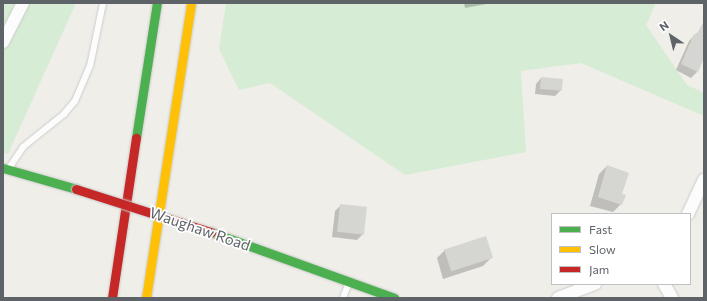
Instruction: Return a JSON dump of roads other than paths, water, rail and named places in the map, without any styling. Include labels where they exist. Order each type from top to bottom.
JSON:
[{"type":"main road","points":[[112,298],[157,3]]},
{"type":"main road","points":[[146,298],[191,3]]},
{"type":"main road","name":"Waughaw Road","points":[[6,169],[76,189],[210,232],[394,298]]},
{"type":"street","points":[[3,42],[23,3]]},
{"type":"street","points":[[688,213],[704,179]]},
{"type":"street","points":[[558,298],[592,285]]},
{"type":"street","points":[[665,285],[672,298]]},
{"type":"lane","points":[[6,169],[16,154],[64,114],[75,101],[90,66],[102,3]]},
{"type":"lane","points":[[343,298],[349,281]]}]
